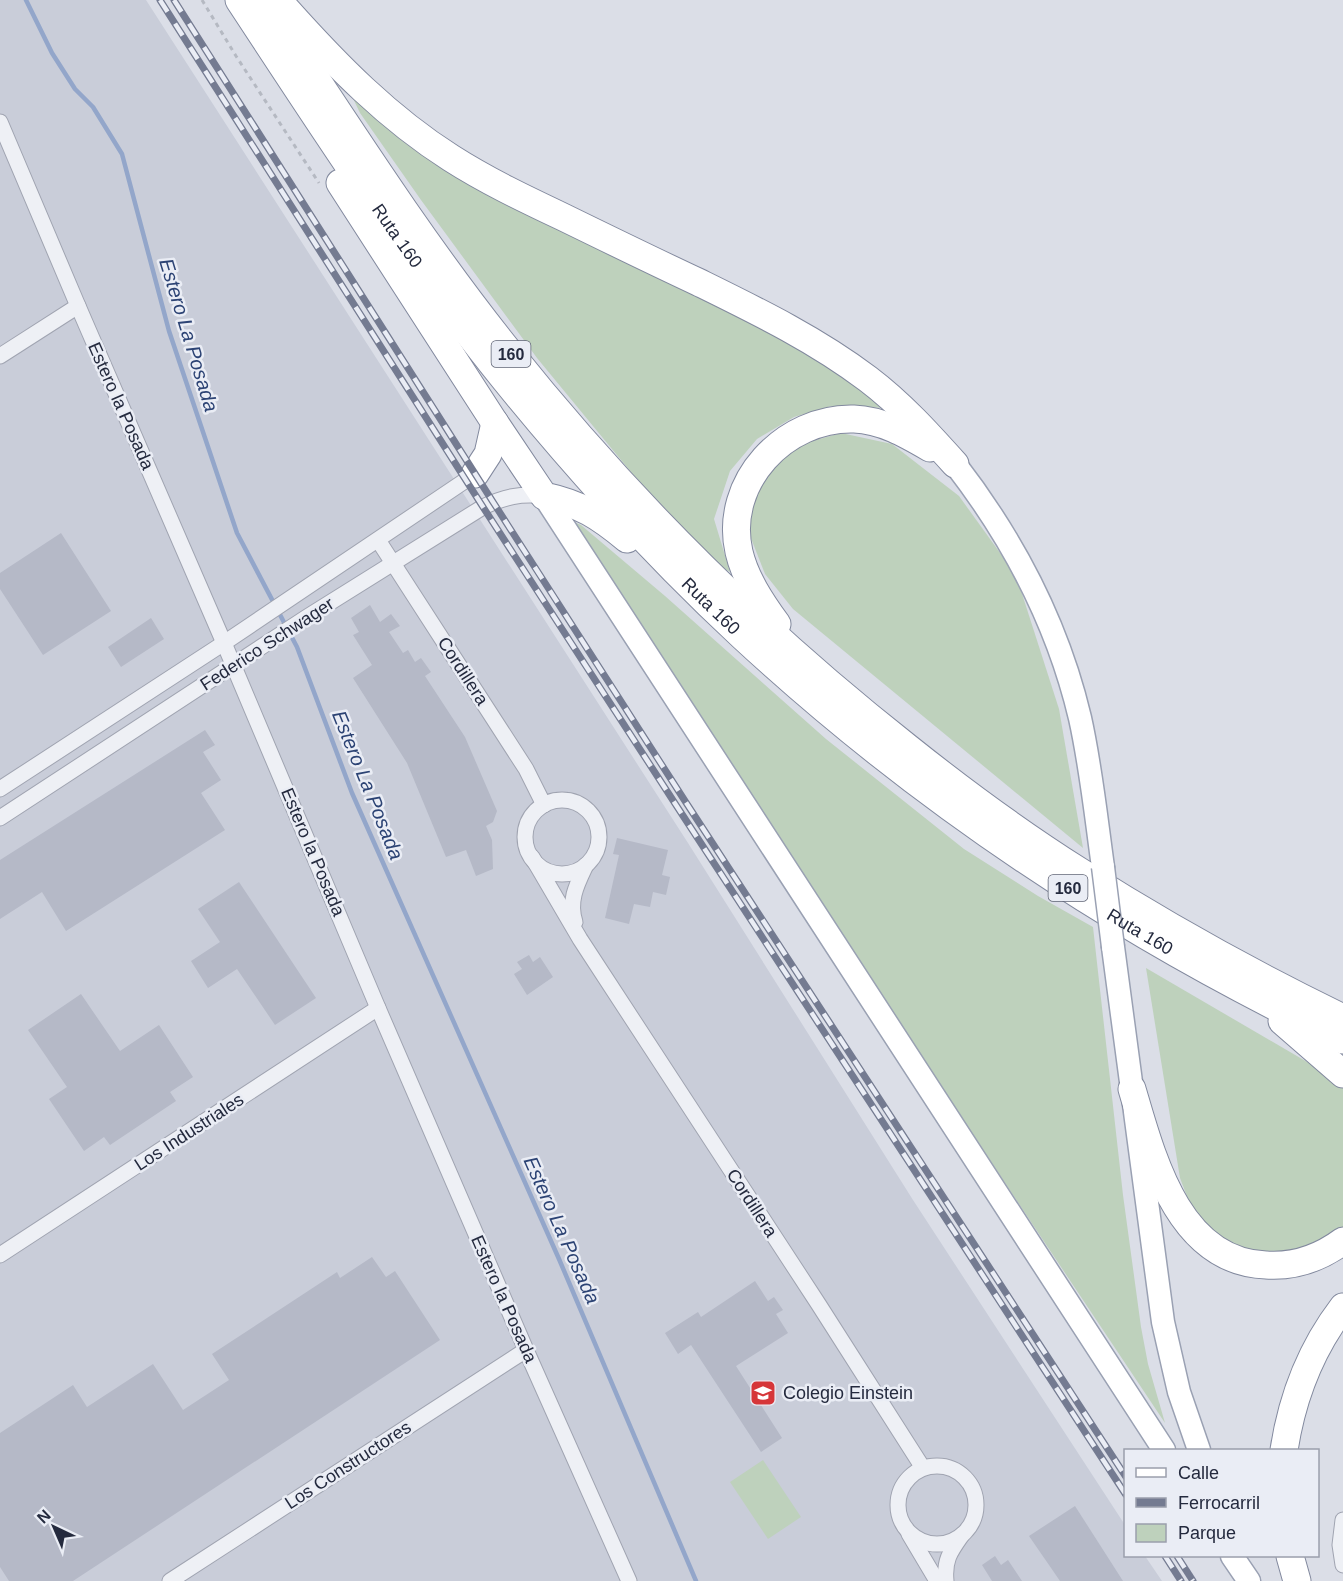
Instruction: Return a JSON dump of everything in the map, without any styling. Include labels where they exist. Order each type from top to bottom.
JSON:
[{"type":"highway","name":"Ruta 160","points":[[239,0],[382,214],[475,342],[593,483],[687,583],[741,635],[797,686],[892,764],[946,805],[1057,882],[1187,961],[1254,997],[1343,1040]]},
{"type":"highway","name":"Ruta 160","points":[[264,0],[411,219],[512,356],[591,450],[667,532],[723,587],[808,666],[870,718],[975,799],[1077,870],[1192,939],[1343,1018]]},
{"type":"highway","points":[[278,0],[331,58],[375,100],[450,158],[511,192],[756,310],[814,343],[868,379],[891,398],[956,464]]},
{"type":"highway","points":[[296,87],[324,153],[354,206],[544,496],[575,504],[590,511],[687,583]]},
{"type":"highway","points":[[808,666],[774,620],[747,578],[742,564],[737,538],[738,513],[754,472],[784,440],[810,426],[840,419],[856,419],[892,428],[956,464]]},
{"type":"highway","points":[[475,474],[488,454],[495,423]]},
{"type":"highway","points":[[1254,997],[1343,1074]]},
{"type":"highway","points":[[1132,1089],[1148,1144],[1168,1192],[1184,1219],[1208,1244],[1237,1260],[1273,1266],[1303,1262],[1317,1257],[1343,1241]]},
{"type":"highway","points":[[1284,1449],[1291,1410],[1307,1367],[1325,1333],[1343,1307]]},
{"type":"highway","points":[[1290,1557],[1297,1581]]},
{"type":"main road","points":[[956,464],[994,517],[1038,598],[1062,658],[1077,706],[1086,747],[1103,867],[1163,1322],[1179,1392],[1199,1449]]},
{"type":"main road","points":[[544,496],[1163,1449]]},
{"type":"main road","points":[[1233,1557],[1249,1581]]},
{"type":"main road","points":[[1251,1557],[1264,1581]]},
{"type":"street","name":"Estero la Posada","points":[[0,122],[234,665],[378,1008],[629,1581]]},
{"type":"street","points":[[0,356],[78,306]]},
{"type":"street","name":"Federico Schwager","points":[[0,789],[475,474]]},
{"type":"street","name":"Federico Schwager","points":[[0,818],[307,617],[483,507],[520,495],[544,496]]},
{"type":"street","name":"Cordillera","points":[[378,540],[526,769],[544,805]]},
{"type":"street","points":[[51,756],[62,777]]},
{"type":"street","name":"Cordillera","points":[[580,939],[572,914],[572,901],[586,865],[594,856],[599,845],[599,832],[596,821],[584,807],[568,800],[556,801],[544,805],[535,812],[529,822],[526,846],[532,857],[580,939],[923,1468]]},
{"type":"street","points":[[532,857],[540,866],[551,872],[563,874],[575,872],[586,865]]},
{"type":"street","name":"Los Industriales","points":[[0,1255],[378,1008]]},
{"type":"street","name":"Los Constructores","points":[[170,1581],[526,1350]]},
{"type":"street","points":[[937,1581],[898,1513],[898,1500],[902,1486],[911,1475],[923,1468],[934,1466],[947,1467],[958,1472],[967,1480],[976,1502],[975,1514],[970,1525],[949,1554],[945,1567],[946,1581]]},
{"type":"street","points":[[1343,1520],[1340,1545],[1343,1565]]},
{"type":"street","points":[[904,1526],[913,1536],[925,1542],[938,1544],[951,1541],[962,1534]]},
{"type":"shaded area","points":[[0,0],[146,0],[688,843],[913,1200],[1124,1523],[1124,1557],[1146,1557],[1162,1581],[0,1581]]},
{"type":"green space","points":[[348,88],[835,368],[888,408],[831,406],[794,417],[757,439],[730,471],[714,519],[730,572],[720,566],[635,477],[537,358],[360,113]]},
{"type":"green space","points":[[841,433],[892,444],[959,496],[1016,575],[1059,709],[1083,848],[793,609],[765,574],[747,528],[747,507],[772,471],[798,445]]},
{"type":"green space","points":[[572,521],[581,525],[665,596],[826,739],[964,849],[1038,896],[1093,927],[1123,1195],[1141,1327],[1148,1364],[1165,1423],[981,1147]]},
{"type":"green space","points":[[1146,968],[1326,1073],[1343,1086],[1343,1232],[1297,1256],[1235,1249],[1210,1232],[1191,1207],[1180,1178]]},
{"type":"green space","points":[[763,1460],[801,1517],[768,1539],[730,1482]]},
{"type":"building","points":[[61,533],[111,611],[43,655],[0,589],[0,573]]},
{"type":"building","points":[[370,605],[380,622],[391,614],[400,626],[389,632],[403,653],[408,650],[415,662],[421,658],[431,672],[425,676],[465,737],[497,811],[493,822],[486,826],[492,840],[493,869],[476,876],[466,850],[446,857],[407,763],[353,678],[372,665],[353,635],[359,632],[351,618]]},
{"type":"building","points":[[151,618],[164,639],[121,667],[108,647]]},
{"type":"building","points":[[205,730],[215,745],[203,752],[221,780],[201,793],[225,830],[66,931],[42,892],[0,919],[0,860]]},
{"type":"building","points":[[617,838],[668,850],[662,875],[670,877],[666,895],[653,892],[650,907],[634,904],[629,924],[605,918],[619,855],[613,854]]},
{"type":"building","points":[[239,882],[316,998],[275,1025],[237,969],[208,988],[191,961],[220,942],[198,909]]},
{"type":"building","points":[[529,955],[533,962],[540,957],[553,977],[527,995],[514,974],[522,969],[517,962]]},
{"type":"building","points":[[81,994],[120,1051],[159,1025],[193,1077],[170,1092],[176,1101],[110,1145],[104,1137],[84,1151],[49,1099],[67,1087],[28,1030]]},
{"type":"building","points":[[372,1257],[386,1277],[395,1271],[440,1340],[73,1581],[9,1581],[0,1567],[0,1433],[73,1385],[87,1407],[153,1364],[183,1410],[229,1380],[212,1354],[337,1272],[340,1278]]},
{"type":"building","points":[[755,1281],[768,1301],[774,1297],[783,1310],[776,1314],[788,1333],[736,1366],[782,1438],[761,1452],[691,1345],[678,1354],[665,1333],[698,1312],[701,1317]]},
{"type":"building","points":[[1075,1506],[1123,1581],[1060,1581],[1029,1536]]},
{"type":"building","points":[[995,1556],[1001,1565],[1008,1560],[1022,1581],[992,1581],[982,1565]]},
{"type":"waterway","name":"Estero La Posada","points":[[26,0],[52,53],[75,89],[93,107],[122,154],[169,331],[237,533],[297,647],[352,793],[559,1259],[696,1581]]},
{"type":"railway","points":[[160,0],[483,507],[1124,1492]]},
{"type":"railway","points":[[174,0],[685,801],[1124,1474]]},
{"type":"railway","points":[[1166,1557],[1181,1581]]},
{"type":"railway","points":[[1178,1557],[1193,1581]]},
{"type":"place","name":"Colegio Einstein","points":[[763,1393]]}]
